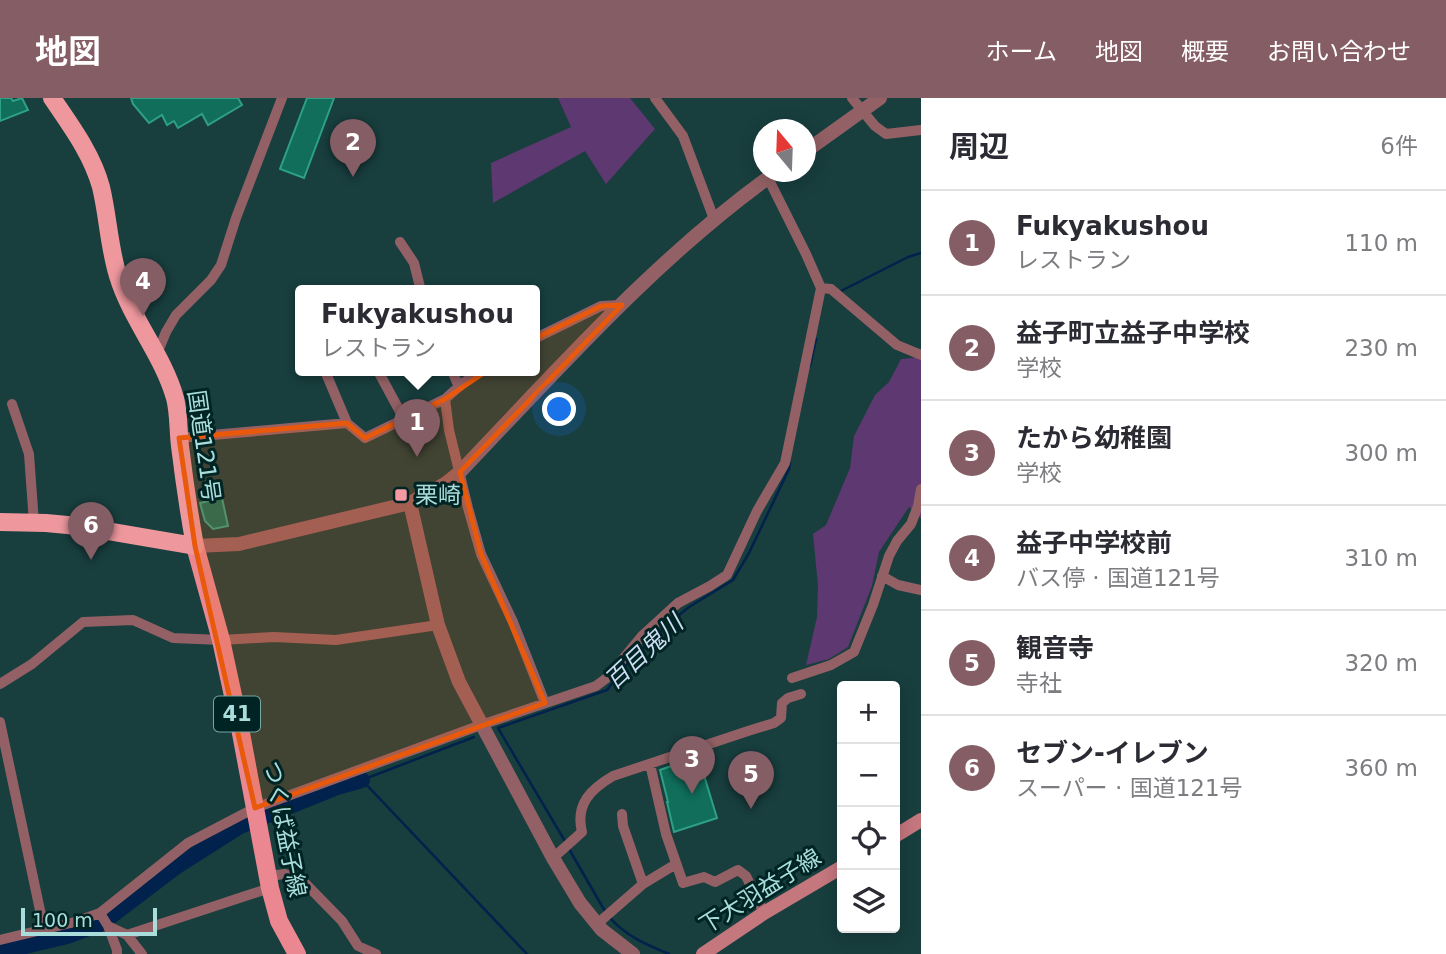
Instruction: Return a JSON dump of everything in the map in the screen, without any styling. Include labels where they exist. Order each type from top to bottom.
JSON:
[{"type":"highway","name":"国道121号","points":[[52,98],[83,145],[96,171],[122,287],[169,381],[176,401],[195,546]]},
{"type":"highway","points":[[0,522],[87,527],[195,546]]},
{"type":"main road","name":"つくば益子線","points":[[195,546],[221,640],[269,882],[279,921],[297,954]]},
{"type":"main road","points":[[900,833],[921,820]]},
{"type":"main road","name":"下大羽益子線","points":[[703,954],[764,913],[837,870]]},
{"type":"street","points":[[156,356],[176,315],[211,280],[221,265],[282,98]]},
{"type":"street","points":[[655,98],[683,136],[714,219]]},
{"type":"street","points":[[852,98],[875,126],[886,134],[921,130]]},
{"type":"street","points":[[816,144],[880,98]]},
{"type":"street","points":[[195,546],[239,544],[410,503],[445,484],[460,472],[669,259],[762,182]]},
{"type":"street","points":[[0,940],[100,914],[188,843],[481,725],[596,686],[608,677],[642,636],[678,603],[727,575],[757,511],[785,463],[821,288],[775,182]]},
{"type":"street","points":[[400,242],[414,263],[420,285]]},
{"type":"street","points":[[821,288],[831,289],[897,345],[921,355]]},
{"type":"street","points":[[540,336],[601,306],[622,305]]},
{"type":"street","points":[[327,376],[347,423],[365,438],[445,399],[474,376]]},
{"type":"street","points":[[381,376],[404,419]]},
{"type":"street","points":[[454,376],[458,387]]},
{"type":"street","points":[[445,399],[449,430],[481,554],[513,622],[545,703]]},
{"type":"street","points":[[12,404],[29,454],[34,523]]},
{"type":"street","points":[[179,438],[347,423]]},
{"type":"street","points":[[792,678],[831,665],[854,652],[889,556],[911,524],[921,489]]},
{"type":"street","points":[[410,503],[438,625],[459,682],[580,903],[597,924],[633,954]]},
{"type":"street","points":[[882,576],[898,585],[921,590]]},
{"type":"street","points":[[0,684],[32,664],[83,622],[133,620],[173,638],[221,640],[274,636],[336,640],[438,625]]},
{"type":"street","points":[[553,858],[582,832],[580,821],[584,803],[590,792],[600,784],[613,776],[774,723],[781,718],[782,703],[800,694]]},
{"type":"street","points":[[0,722],[44,929]]},
{"type":"street","points":[[650,764],[666,834],[683,883],[704,877],[715,882],[738,870],[746,876],[764,913]]},
{"type":"street","points":[[622,814],[623,826],[643,884]]},
{"type":"street","points":[[597,924],[643,884],[676,864]]},
{"type":"street","points":[[128,935],[285,874],[301,878],[342,922],[358,946],[376,954]]},
{"type":"street","points":[[100,914],[108,926],[117,954]]},
{"type":"street","points":[[108,926],[128,935],[142,954]]},
{"type":"highlighted area","points":[[622,305],[460,472],[481,554],[545,703],[255,808],[195,546],[179,438],[347,423],[365,438],[445,399],[534,339],[601,306]]},
{"type":"shaded area","points":[[558,98],[630,98],[655,129],[606,184],[585,151],[493,203],[491,163],[571,127]]},
{"type":"shaded area","points":[[921,357],[921,518],[909,507],[879,552],[872,586],[848,647],[829,659],[806,665],[817,617],[818,586],[813,534],[826,525],[850,468],[854,436],[875,395],[889,382],[901,359]]},
{"type":"building","points":[[0,98],[11,98],[13,101],[22,98],[28,110],[0,121]]},
{"type":"building","points":[[131,98],[238,98],[242,105],[208,125],[202,114],[178,128],[174,121],[167,125],[162,115],[149,123]]},
{"type":"building","points":[[307,98],[334,98],[304,178],[280,169]]},
{"type":"building","points":[[222,498],[228,526],[213,529],[205,521],[200,503]]},
{"type":"building","points":[[705,754],[710,770],[703,772],[717,818],[674,832],[660,770]]},
{"type":"waterway","name":"百目鬼川","points":[[839,292],[921,253]]},
{"type":"waterway","name":"百目鬼川","points":[[810,366],[816,339]]},
{"type":"waterway","name":"百目鬼川","points":[[566,843],[498,728],[607,690],[625,666],[668,624],[689,607],[733,580],[749,553],[790,462]]},
{"type":"waterway","points":[[474,737],[362,780],[527,954]]},
{"type":"waterway","name":"百目鬼川","points":[[0,952],[67,936],[102,923],[177,866],[240,826],[337,787],[362,780]]},
{"type":"waterway","name":"百目鬼川","points":[[569,849],[606,913]]},
{"type":"waterway","name":"百目鬼川","points":[[610,918],[630,935],[669,954]]},
{"type":"place","name":"益子町立益子中学校","points":[[353,177]]},
{"type":"place","name":"益子中学校前","points":[[143,316]]},
{"type":"place","name":"Fukyakushou","points":[[417,457]]},
{"type":"place","name":"栗崎","points":[[401,495]]},
{"type":"place","name":"セブン-イレブン","points":[[91,560]]},
{"type":"place","name":"たから幼稚園","points":[[692,794]]},
{"type":"place","name":"観音寺","points":[[751,809]]}]
